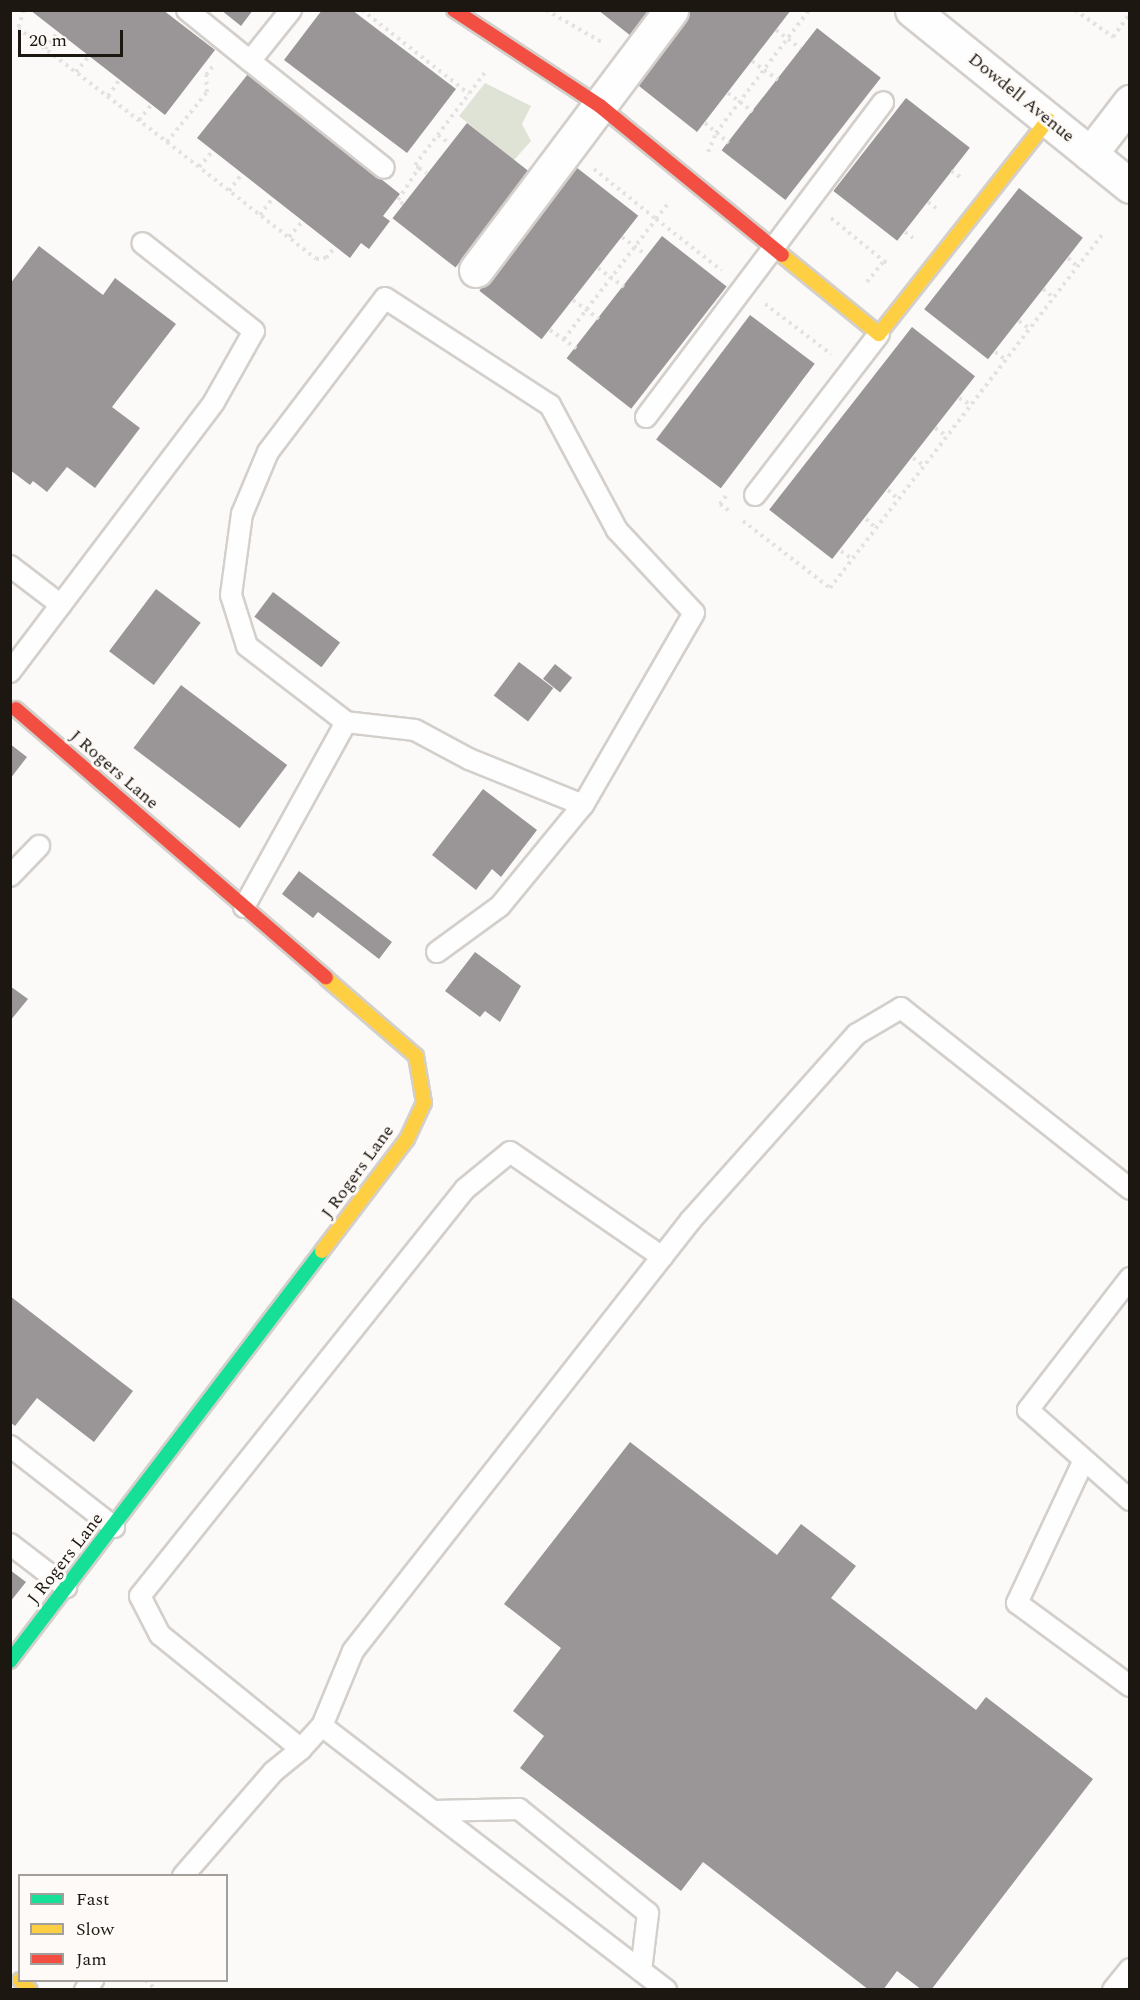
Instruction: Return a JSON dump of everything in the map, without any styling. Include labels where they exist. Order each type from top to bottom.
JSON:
[{"type":"street","points":[[454,10],[600,106],[879,334],[1048,120]]},
{"type":"street","points":[[476,270],[671,10]]},
{"type":"street","name":"Dowdell Avenue","points":[[912,10],[1130,186]]},
{"type":"street","points":[[1090,154],[1130,102]]},
{"type":"street","name":"J Rogers Lane","points":[[10,1661],[407,1139],[424,1103],[416,1056],[13,702]]},
{"type":"lane","points":[[187,10],[384,168]]},
{"type":"lane","points":[[250,61],[291,10]]},
{"type":"lane","points":[[646,417],[883,102]]},
{"type":"lane","points":[[10,672],[214,402],[254,331],[142,243]]},
{"type":"lane","points":[[437,952],[500,906],[583,806],[694,613],[617,530],[550,405],[385,298],[268,452],[242,514],[231,595],[247,646],[346,722],[415,730],[469,759],[583,806]]},
{"type":"lane","points":[[755,495],[879,334]]},
{"type":"lane","points":[[10,566],[61,604]]},
{"type":"lane","points":[[244,907],[346,722]]},
{"type":"lane","points":[[10,876],[39,846]]},
{"type":"lane","points":[[184,1874],[273,1772],[302,1749],[322,1725],[353,1651],[662,1257],[857,1034],[901,1008],[1130,1189]]},
{"type":"lane","points":[[302,1749],[160,1635],[140,1596],[465,1189],[510,1152],[662,1257]]},
{"type":"lane","points":[[1130,1278],[1028,1410],[1130,1500]]},
{"type":"lane","points":[[10,1446],[114,1527]]},
{"type":"lane","points":[[1084,1460],[1017,1604],[1130,1686]]},
{"type":"lane","points":[[10,1544],[66,1587]]},
{"type":"lane","points":[[322,1725],[666,1989]]},
{"type":"lane","points":[[434,1812],[519,1809],[648,1913],[641,1971]]},
{"type":"lane","points":[[1113,1989],[1130,1969]]},
{"type":"path","points":[[24,10],[18,28],[316,259],[326,258],[335,247]]},
{"type":"path","points":[[362,10],[469,94]]},
{"type":"path","points":[[1075,10],[1113,37],[1130,14]]},
{"type":"path","points":[[776,30],[801,49]]},
{"type":"path","points":[[45,49],[58,32]]},
{"type":"path","points":[[166,142],[207,92],[206,75],[229,44]]},
{"type":"path","points":[[76,72],[89,56]]},
{"type":"path","points":[[752,61],[778,80]]},
{"type":"path","points":[[427,173],[415,165],[486,71],[496,76]]},
{"type":"path","points":[[108,96],[120,80]]},
{"type":"path","points":[[728,93],[753,112]]},
{"type":"path","points":[[138,120],[152,104]]},
{"type":"path","points":[[705,123],[729,143]]},
{"type":"path","points":[[438,135],[450,144]]},
{"type":"path","points":[[199,167],[213,151]]},
{"type":"path","points":[[403,204],[398,200],[419,168]]},
{"type":"path","points":[[229,190],[243,174]]},
{"type":"path","points":[[260,215],[273,198]]},
{"type":"path","points":[[831,218],[884,261]]},
{"type":"path","points":[[564,339],[656,219]]},
{"type":"path","points":[[289,237],[303,221]]},
{"type":"path","points":[[622,237],[647,256]]},
{"type":"path","points":[[1068,258],[1078,267]]},
{"type":"path","points":[[598,268],[624,287]]},
{"type":"path","points":[[1043,289],[1054,298]]},
{"type":"path","points":[[573,300],[599,319]]},
{"type":"path","points":[[1019,321],[1030,329]]},
{"type":"path","points":[[550,330],[576,348]]},
{"type":"path","points":[[995,352],[1006,360]]},
{"type":"path","points":[[959,398],[971,405]]},
{"type":"path","points":[[935,428],[947,436]]},
{"type":"path","points":[[913,458],[924,466]]},
{"type":"path","points":[[888,490],[898,499]]},
{"type":"path","points":[[866,519],[876,528]]},
{"type":"path","points":[[841,551],[852,560]]},
{"type":"shaded area","points":[[485,83],[531,106],[522,124],[531,141],[514,160],[459,116]]},
{"type":"building","points":[[30,10],[163,10],[215,50],[165,115]]},
{"type":"building","points":[[221,10],[253,10],[241,26]]},
{"type":"building","points":[[322,10],[352,10],[456,89],[407,153],[284,60]]},
{"type":"building","points":[[598,10],[650,10],[631,36]]},
{"type":"building","points":[[689,10],[791,10],[697,132],[634,82]]},
{"type":"building","points":[[817,28],[881,78],[785,200],[722,150]]},
{"type":"building","points":[[248,74],[400,194],[383,216],[390,221],[369,249],[361,243],[350,258],[197,138]]},
{"type":"building","points":[[906,98],[970,148],[897,241],[833,191]]},
{"type":"building","points":[[467,123],[530,172],[456,268],[393,218]]},
{"type":"building","points":[[576,167],[638,216],[542,339],[479,291]]},
{"type":"building","points":[[1019,188],[1083,238],[988,359],[924,309]]},
{"type":"building","points":[[662,236],[727,286],[631,409],[567,358]]},
{"type":"building","points":[[39,246],[103,295],[115,278],[176,324],[112,407],[140,428],[95,488],[67,467],[47,492],[33,481],[30,485],[10,470],[10,284]]},
{"type":"building","points":[[750,315],[815,364],[721,488],[656,440]]},
{"type":"building","points":[[912,327],[975,376],[832,559],[769,510]]},
{"type":"building","points":[[156,589],[201,623],[154,685],[109,651]]},
{"type":"building","points":[[273,592],[340,643],[321,667],[254,617]]},
{"type":"building","points":[[519,662],[553,688],[528,721],[494,696]]},
{"type":"building","points":[[555,664],[572,678],[560,693],[543,679]]},
{"type":"building","points":[[181,685],[287,765],[240,828],[133,748]]},
{"type":"building","points":[[10,744],[27,757],[10,779]]},
{"type":"building","points":[[483,789],[537,830],[501,877],[492,869],[476,890],[432,855]]},
{"type":"building","points":[[299,871],[392,942],[379,959],[318,912],[313,918],[282,894]]},
{"type":"building","points":[[475,952],[521,986],[500,1022],[485,1011],[480,1017],[445,991]]},
{"type":"building","points":[[10,986],[28,999],[10,1021]]},
{"type":"building","points":[[10,1296],[133,1391],[94,1442],[37,1398],[15,1426],[10,1422]]},
{"type":"building","points":[[630,1442],[777,1555],[801,1524],[856,1566],[831,1598],[976,1710],[986,1697],[1093,1779],[931,1990],[922,1990],[897,1971],[883,1990],[869,1990],[703,1862],[681,1891],[520,1768],[544,1736],[513,1711],[561,1648],[504,1604]]},
{"type":"building","points":[[10,1570],[26,1582],[10,1602]]},
{"type":"traffic: fast","points":[[10,1661],[322,1251]]},
{"type":"traffic: slow","points":[[782,255],[879,334],[1048,120]]},
{"type":"traffic: slow","points":[[322,1251],[407,1139],[424,1103],[416,1056],[326,978]]},
{"type":"traffic: slow","points":[[22,1982],[30,1990]]},
{"type":"traffic: jam","points":[[454,10],[600,106],[782,255]]},
{"type":"traffic: jam","points":[[16,709],[326,978]]}]
